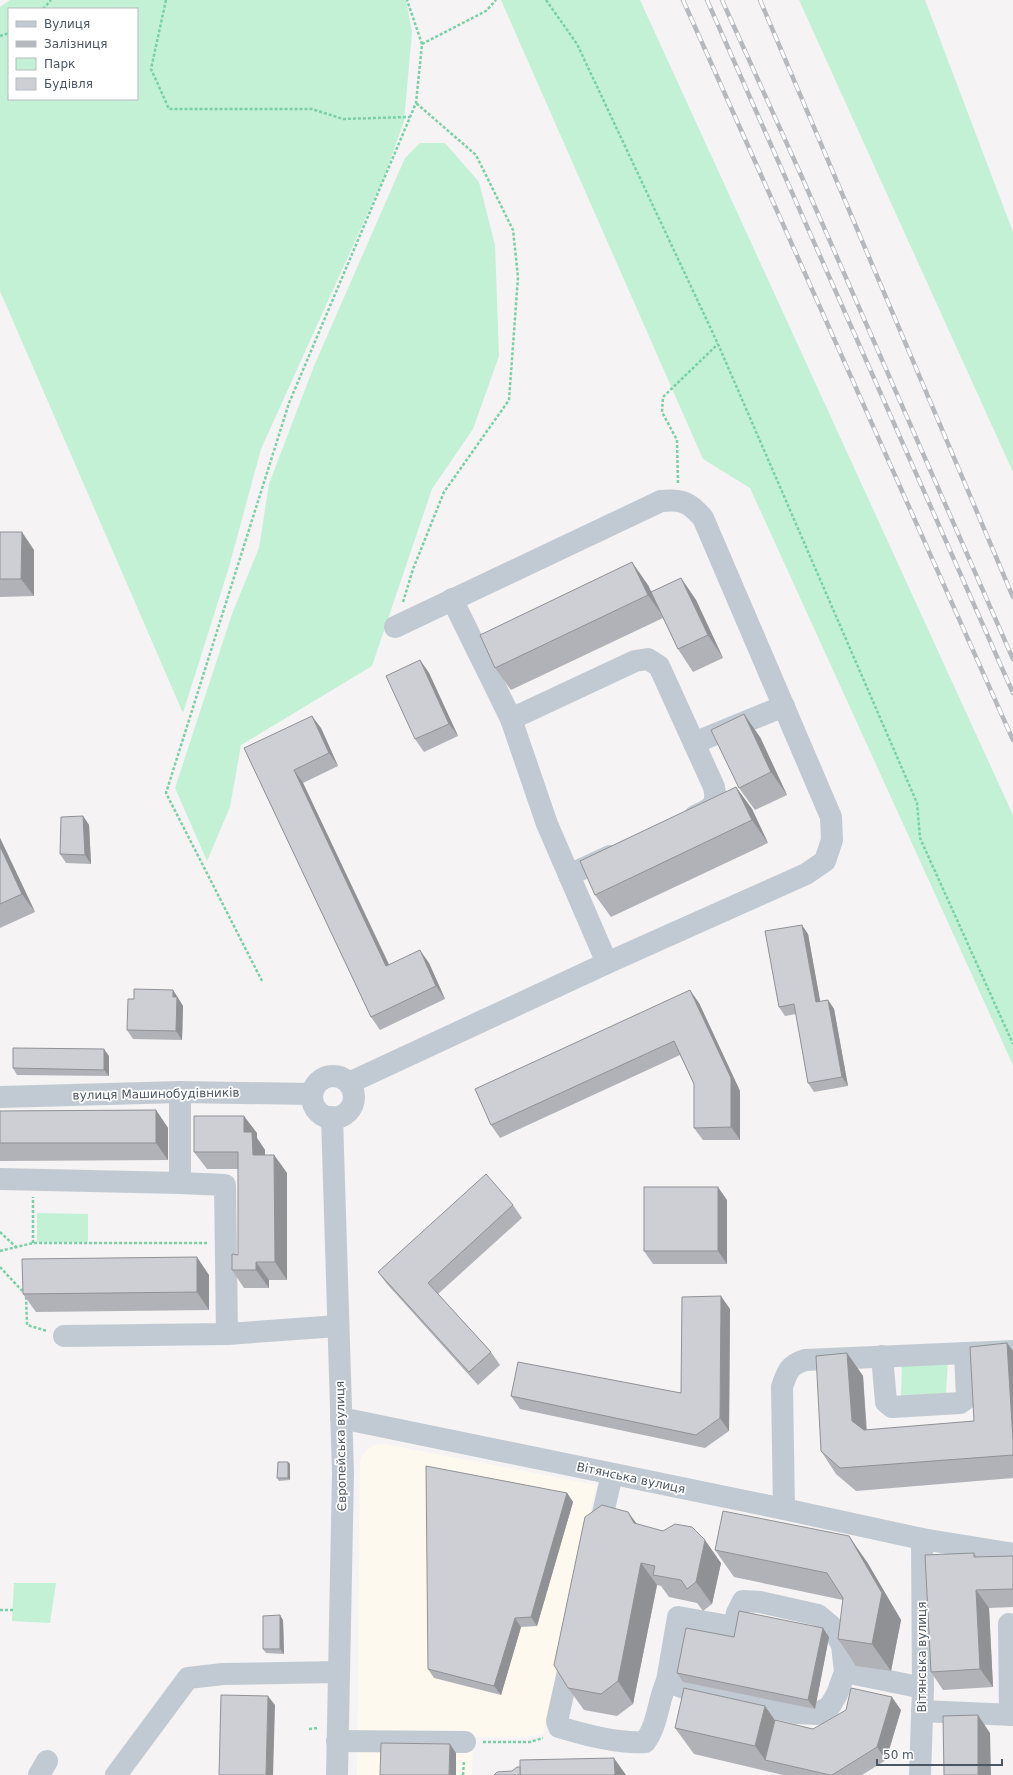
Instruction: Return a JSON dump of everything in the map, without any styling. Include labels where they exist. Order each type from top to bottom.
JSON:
[{"type":"street","points":[[349,1083],[607,963],[806,874],[825,861],[832,840],[831,817],[703,518],[693,506],[678,500],[661,501],[395,627]]},
{"type":"street","points":[[452,599],[511,719],[547,824],[607,963]]},
{"type":"street","points":[[511,719],[636,661],[648,659],[659,666],[714,787],[716,798],[711,809],[676,825]]},
{"type":"street","points":[[694,743],[784,706]]},
{"type":"street","points":[[569,875],[626,848]]},
{"type":"street","points":[[330,1076],[343,1079],[349,1083],[352,1089],[353,1102],[345,1114],[332,1118],[320,1113],[315,1108],[312,1101],[312,1094],[318,1082],[330,1076]]},
{"type":"street","points":[[180,1092],[180,1183]]},
{"type":"street","name":"вулиця Машинобудівників","points":[[0,1097],[180,1092],[312,1094]]},
{"type":"street","name":"Європейська вулиця","points":[[332,1118],[343,1473],[337,1775]]},
{"type":"street","points":[[0,1179],[224,1184],[227,1334]]},
{"type":"street","points":[[64,1336],[227,1334],[338,1326]]},
{"type":"street","points":[[784,1509],[782,1388],[787,1373],[794,1363],[805,1360],[1013,1351]]},
{"type":"street","points":[[882,1356],[886,1402],[892,1407],[960,1403],[967,1398],[966,1353]]},
{"type":"street","name":"Вітянська вулиця","points":[[341,1418],[922,1538],[1013,1554]]},
{"type":"street","points":[[595,1551],[612,1474]]},
{"type":"street","name":"Вітянська вулиця","points":[[920,1775],[923,1688],[922,1538]]},
{"type":"street","points":[[576,1636],[557,1721],[559,1727],[571,1731],[633,1743],[645,1742],[651,1735],[662,1691],[667,1681],[678,1617],[706,1624],[734,1627],[737,1613],[743,1601],[760,1602],[818,1615],[831,1626],[842,1645],[845,1672],[837,1694],[830,1706],[817,1714],[797,1713],[684,1688],[667,1681]]},
{"type":"street","points":[[922,1711],[1011,1715],[1009,1624]]},
{"type":"street","points":[[116,1775],[188,1678],[223,1674],[338,1672]]},
{"type":"street","points":[[845,1672],[923,1688]]},
{"type":"street","points":[[337,1740],[465,1742]]},
{"type":"path","points":[[44,8],[51,0]]},
{"type":"path","points":[[166,0],[151,69],[169,109],[312,109],[343,119],[410,117]]},
{"type":"path","points":[[262,981],[166,793],[289,403],[416,103],[422,44],[407,0]]},
{"type":"path","points":[[422,44],[486,11],[496,0]]},
{"type":"path","points":[[546,0],[577,44],[718,344],[916,802],[920,838],[1013,1044]]},
{"type":"path","points":[[395,627],[413,569],[444,492],[509,400],[518,277],[513,230],[476,155],[416,103]]},
{"type":"path","points":[[678,500],[677,440],[662,412],[663,397],[718,344]]},
{"type":"path","points":[[34,1180],[34,1243]]},
{"type":"path","points":[[0,1232],[16,1247]]},
{"type":"path","points":[[0,1251],[34,1243],[226,1244]]},
{"type":"path","points":[[0,1267],[26,1295],[26,1325],[64,1336]]},
{"type":"path","points":[[0,1610],[13,1610]]},
{"type":"path","points":[[309,1729],[318,1728]]},
{"type":"path","points":[[465,1742],[530,1742],[571,1731]]},
{"type":"shaded area","points":[[385,1444],[596,1485],[543,1734],[526,1737],[473,1737],[472,1775],[357,1775],[360,1461],[366,1450],[374,1445]]},
{"type":"green space","points":[[10,0],[406,0],[412,32],[404,121],[385,175],[261,449],[229,567],[183,713],[0,291],[0,7]]},
{"type":"green space","points":[[501,0],[640,0],[1013,815],[1013,1065],[750,488],[703,459]]},
{"type":"green space","points":[[799,0],[925,0],[1013,232],[1013,472]]},
{"type":"green space","points":[[420,143],[445,143],[479,182],[495,245],[499,356],[473,429],[432,489],[372,666],[241,745],[230,807],[207,861],[175,788],[232,614],[259,548],[269,484],[314,366],[405,158]]},
{"type":"green space","points":[[37,1213],[88,1214],[88,1242],[37,1242]]},
{"type":"green space","points":[[948,1358],[946,1393],[901,1396],[902,1361]]},
{"type":"green space","points":[[14,1583],[56,1583],[50,1623],[12,1621]]},
{"type":"building","points":[[0,532],[22,532],[21,579],[0,579]]},
{"type":"building","points":[[632,562],[648,595],[495,668],[480,635]]},
{"type":"building","points":[[681,578],[708,635],[678,649],[651,592]]},
{"type":"building","points":[[420,660],[449,724],[415,739],[386,676]]},
{"type":"building","points":[[744,714],[771,772],[739,788],[711,730]]},
{"type":"building","points":[[312,716],[329,753],[294,770],[386,966],[420,950],[436,986],[371,1017],[244,748]]},
{"type":"building","points":[[736,787],[752,820],[595,895],[580,861]]},
{"type":"building","points":[[83,816],[85,855],[60,854],[61,817]]},
{"type":"building","points":[[0,846],[22,894],[0,904]]},
{"type":"building","points":[[802,925],[816,1002],[828,1000],[842,1077],[808,1083],[794,1004],[779,1007],[765,931]]},
{"type":"building","points":[[134,989],[173,990],[173,997],[177,997],[176,1031],[127,1030],[128,999],[134,999]]},
{"type":"building","points":[[690,990],[731,1078],[731,1127],[694,1128],[694,1084],[674,1041],[491,1125],[475,1089]]},
{"type":"building","points":[[13,1048],[104,1049],[104,1070],[13,1068]]},
{"type":"building","points":[[156,1110],[156,1143],[0,1143],[0,1111]]},
{"type":"building","points":[[194,1116],[244,1116],[244,1132],[252,1132],[253,1155],[274,1155],[275,1262],[256,1262],[256,1270],[232,1270],[232,1254],[238,1255],[238,1152],[194,1152]]},
{"type":"building","points":[[486,1174],[513,1205],[428,1283],[491,1352],[469,1372],[378,1272]]},
{"type":"building","points":[[644,1187],[718,1187],[718,1251],[644,1251]]},
{"type":"building","points":[[197,1257],[197,1292],[23,1294],[22,1259]]},
{"type":"building","points":[[721,1296],[720,1418],[696,1435],[511,1396],[518,1362],[681,1393],[682,1297]]},
{"type":"building","points":[[1007,1343],[1013,1455],[840,1468],[821,1451],[816,1356],[847,1353],[852,1421],[864,1430],[974,1421],[970,1347]]},
{"type":"building","points":[[278,1462],[288,1462],[288,1478],[277,1478]]},
{"type":"building","points":[[426,1466],[567,1493],[531,1617],[515,1618],[494,1686],[428,1669]]},
{"type":"building","points":[[602,1505],[628,1512],[634,1523],[663,1531],[675,1524],[692,1527],[705,1540],[696,1582],[687,1589],[681,1580],[653,1575],[655,1566],[641,1563],[618,1681],[601,1694],[568,1688],[554,1665],[585,1517]]},
{"type":"building","points":[[723,1511],[849,1536],[882,1593],[872,1644],[838,1639],[843,1598],[827,1573],[715,1550]]},
{"type":"building","points":[[974,1553],[974,1557],[1013,1556],[1013,1589],[976,1590],[980,1669],[931,1672],[925,1555]]},
{"type":"building","points":[[739,1611],[823,1628],[808,1700],[677,1673],[686,1628],[734,1637]]},
{"type":"building","points":[[280,1615],[280,1649],[263,1649],[263,1616]]},
{"type":"building","points":[[684,1688],[765,1706],[755,1746],[675,1728]]},
{"type":"building","points":[[851,1688],[892,1697],[877,1747],[832,1775],[765,1760],[775,1720],[813,1729],[846,1710]]},
{"type":"building","points":[[221,1695],[268,1696],[266,1775],[219,1775]]},
{"type":"building","points":[[978,1715],[978,1775],[944,1775],[943,1716]]},
{"type":"building","points":[[381,1743],[450,1744],[449,1775],[380,1775]]},
{"type":"building","points":[[614,1758],[615,1775],[520,1775],[520,1760]]},
{"type":"building","points":[[517,1767],[520,1767],[520,1775],[494,1775],[497,1772],[512,1771]]},
{"type":"railway","points":[[683,0],[1013,740]]},
{"type":"railway","points":[[707,0],[1013,693]]},
{"type":"railway","points":[[722,0],[801,175],[1013,659]]},
{"type":"railway","points":[[760,0],[1013,597]]}]
